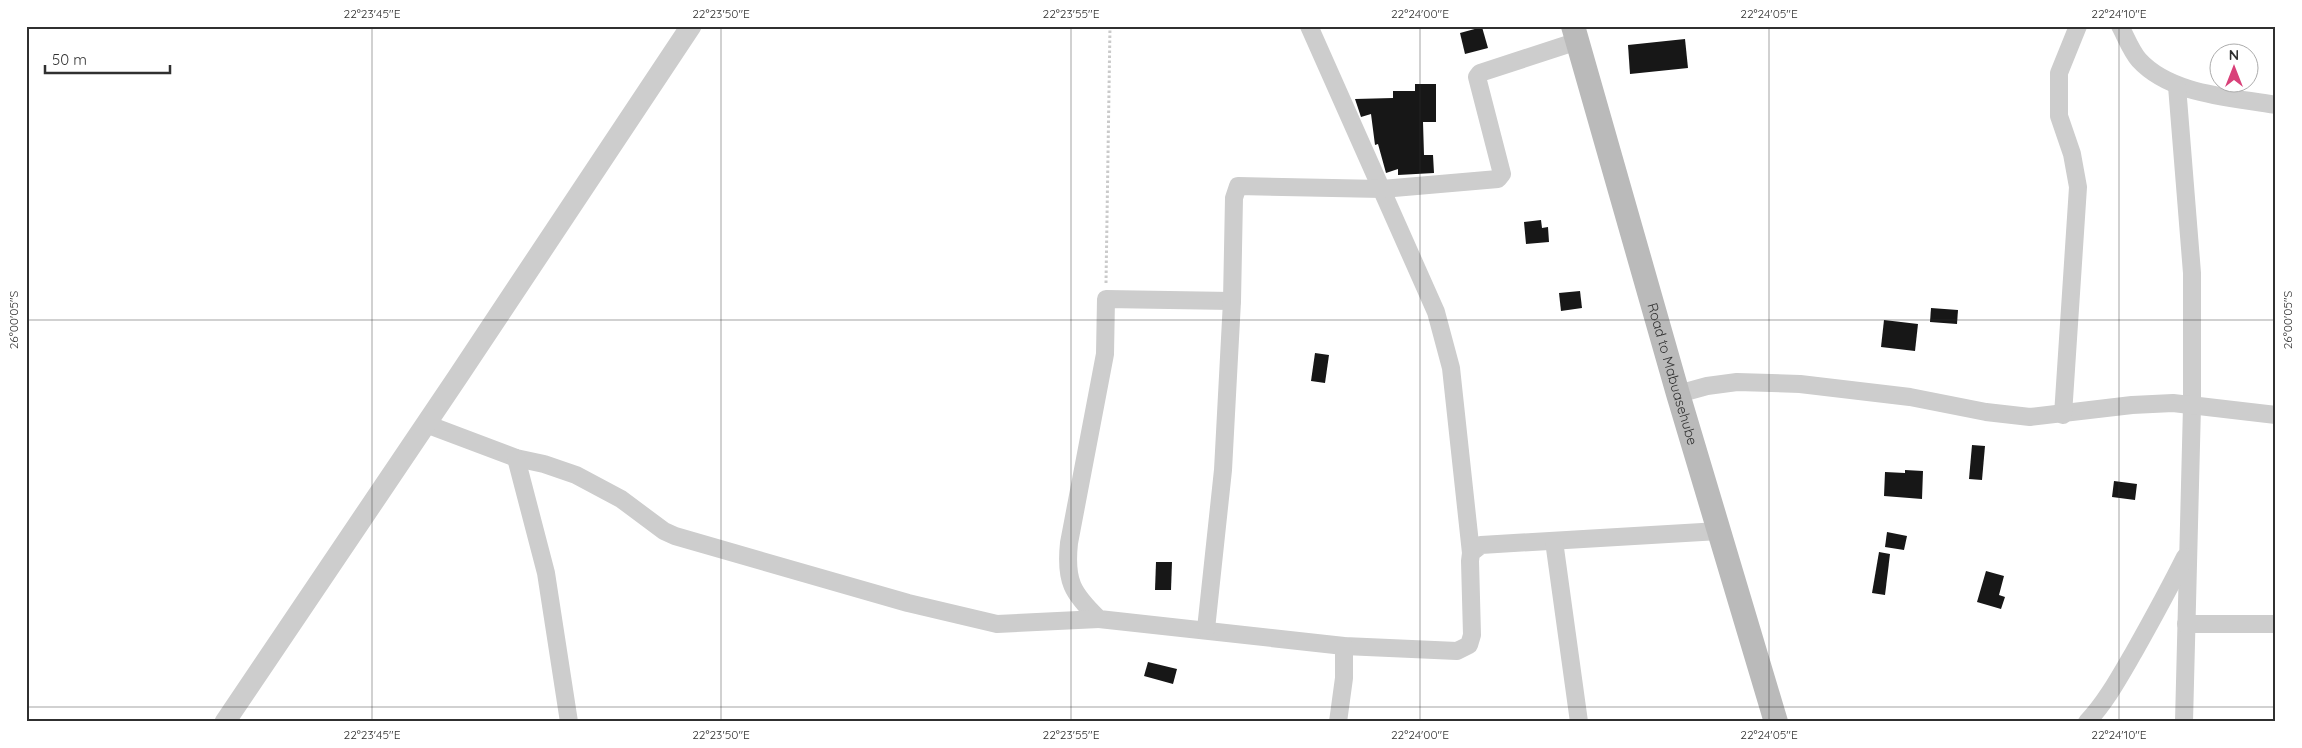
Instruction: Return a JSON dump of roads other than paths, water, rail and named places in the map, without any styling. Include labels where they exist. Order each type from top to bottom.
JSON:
[{"type":"main road","name":"Road to Mabuasehube","points":[[1575,34],[1678,394],[1776,722]]},
{"type":"street","points":[[225,722],[691,26]]},
{"type":"street","points":[[426,424],[516,458],[568,472],[600,487],[669,534],[908,603],[997,624],[1099,619],[1206,629],[1344,646],[1446,652],[1464,649],[1469,645],[1472,635],[1471,553],[1448,359],[1436,312],[1309,26]]},
{"type":"street","points":[[2063,414],[2078,187],[2072,154],[2060,116],[2059,73],[2078,26]]},
{"type":"street","points":[[2120,26],[2138,59],[2158,76],[2178,86],[2276,105]]},
{"type":"street","points":[[1206,629],[1223,470],[1232,301],[1234,198],[1238,186],[1382,188],[1498,179],[1502,174],[1478,77],[1480,73],[1575,34]]},
{"type":"street","points":[[2178,86],[2192,273],[2192,406],[2184,722]]},
{"type":"street","points":[[1099,619],[1075,592],[1067,569],[1069,543],[1106,354],[1106,299],[1232,301]]},
{"type":"street","points":[[1678,394],[1707,386],[1737,382],[1800,384],[1910,397],[1986,412],[2030,417],[2132,405],[2173,403],[2276,415]]},
{"type":"street","points":[[516,458],[546,573],[569,722]]},
{"type":"street","points":[[1471,553],[1476,548],[1487,544],[1719,532]]},
{"type":"street","points":[[1554,541],[1579,722]]},
{"type":"street","points":[[2087,722],[2096,713],[2124,669],[2165,597],[2188,551]]},
{"type":"street","points":[[2186,624],[2276,624]]},
{"type":"street","points":[[1338,722],[1344,678],[1344,646]]}]
